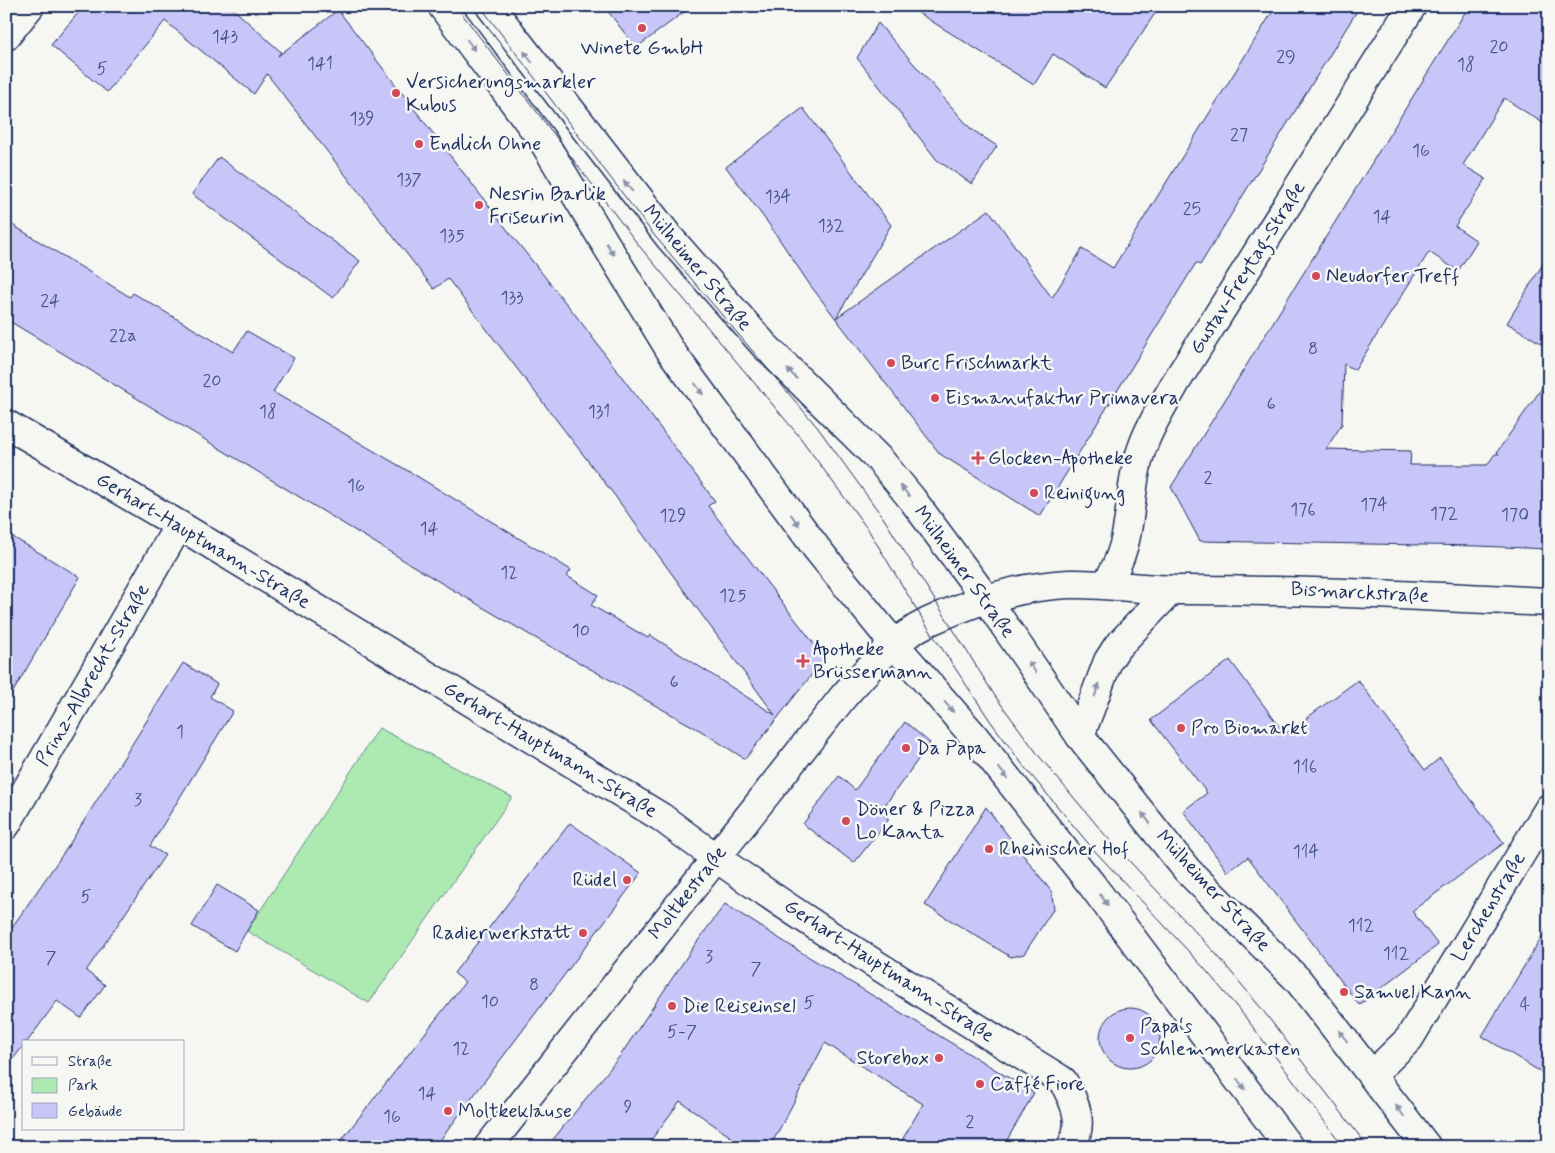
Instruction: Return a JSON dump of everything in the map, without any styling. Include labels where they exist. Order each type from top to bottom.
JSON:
[{"type":"street","points":[[6,36],[30,6]]},
{"type":"street","points":[[442,6],[543,141],[670,350],[817,549],[894,644],[973,735],[1092,884],[1289,1147]]},
{"type":"street","name":"Mülheimer Straße","points":[[490,6],[595,145],[669,237],[764,346],[880,460],[924,514],[987,600],[1080,736],[1187,870],[1298,980],[1427,1147]]},
{"type":"street","name":"Gustav-Freytag-Straße","points":[[1141,588],[1130,568],[1126,546],[1132,487],[1143,443],[1176,382],[1412,6]]},
{"type":"street","name":"Gerhart-Hauptmann-Straße","points":[[6,424],[179,525],[660,817],[716,859],[857,952],[1063,1081],[1074,1101],[1079,1120],[1071,1147]]},
{"type":"street","name":"Prinz-Albrecht-Straße","points":[[6,825],[179,525]]},
{"type":"street","name":"Gustav-Freytag-Straße","points":[[1105,585],[1116,570],[1126,546]]},
{"type":"street","name":"Bismarckstraße","points":[[894,644],[925,623],[987,600],[1049,587],[1105,585],[1171,590],[1281,590],[1549,602]]},
{"type":"street","points":[[1080,736],[1108,661],[1117,647],[1171,590]]},
{"type":"street","name":"Moltkestraße","points":[[488,1147],[843,696],[894,644]]},
{"type":"street","name":"Lerchenstraße","points":[[1372,1075],[1409,1039],[1549,808]]},
{"type":"green space","points":[[379,728],[512,797],[369,1003],[247,931]]},
{"type":"building","points":[[84,6],[230,6],[281,52],[278,56],[338,10],[577,317],[715,501],[708,506],[825,658],[745,759],[701,731],[443,584],[6,319],[6,221],[130,297],[133,293],[233,352],[247,331],[294,358],[273,392],[415,475],[571,570],[567,576],[598,595],[591,605],[648,638],[650,635],[775,715],[615,496],[448,279],[434,289],[267,74],[254,94],[165,21],[107,92],[51,45]]},
{"type":"building","name":"Winete GmbH","points":[[604,6],[692,6],[636,48]]},
{"type":"building","points":[[907,6],[1160,6],[1105,88],[1053,54],[1034,85]]},
{"type":"building","points":[[1276,6],[1360,6],[1200,265],[1196,263],[1040,516],[940,454],[810,285],[771,227],[726,167],[803,108],[891,225],[836,318],[989,210],[1052,298],[1082,249],[1113,268]]},
{"type":"building","points":[[1469,6],[1549,6],[1549,127],[1504,98],[1463,165],[1486,179],[1455,226],[1477,241],[1458,271],[1429,252],[1355,370],[1344,364],[1342,424],[1326,449],[1411,451],[1410,465],[1487,465],[1495,454],[1499,454],[1497,452],[1549,378],[1549,549],[1200,541],[1171,487]]},
{"type":"building","points":[[878,23],[971,129],[997,146],[972,184],[937,160],[857,58]]},
{"type":"building","points":[[219,157],[360,261],[333,298],[192,194]]},
{"type":"building","points":[[1549,254],[1549,348],[1507,323]]},
{"type":"building","points":[[6,533],[80,577],[6,704]]},
{"type":"building","points":[[1230,660],[1285,734],[1358,680],[1425,770],[1440,758],[1504,843],[1412,911],[1438,945],[1359,1005],[1248,857],[1228,872],[1183,811],[1207,793],[1151,720]]},
{"type":"building","points":[[183,663],[217,684],[210,697],[233,711],[150,846],[165,855],[86,971],[105,985],[81,1018],[57,1001],[28,1040],[22,1040],[22,1048],[6,1068],[6,936],[67,848]]},
{"type":"building","points":[[905,722],[930,743],[880,812],[889,819],[854,863],[803,824],[839,776],[855,790]]},
{"type":"building","name":"Rheinischer Hof","points":[[986,807],[1051,891],[1054,908],[1024,954],[1011,957],[925,905]]},
{"type":"building","points":[[570,823],[641,873],[435,1147],[336,1147],[465,982],[454,973]]},
{"type":"building","points":[[217,885],[259,910],[235,951],[192,926]]},
{"type":"building","points":[[725,904],[1034,1093],[1003,1147],[898,1147],[923,1104],[825,1043],[770,1147],[745,1147],[680,1101],[646,1147],[547,1147],[620,1056],[694,946]]},
{"type":"building","points":[[1549,925],[1549,1077],[1482,1036]]},
{"type":"building","name":"Papa‘s Schlemmerkasten","points":[[1130,1008],[1146,1013],[1151,1017],[1155,1022],[1160,1038],[1155,1054],[1151,1059],[1146,1063],[1130,1068],[1114,1063],[1109,1059],[1105,1054],[1100,1038],[1105,1022],[1109,1017],[1114,1013]]},
{"type":"tram line","points":[[456,6],[640,247],[799,436],[869,531],[925,623],[991,722],[1026,769],[1093,849],[1204,968],[1246,1018],[1344,1147]]},
{"type":"tram line","points":[[480,6],[654,235],[818,428],[884,519],[995,696],[1039,756],[1106,836],[1217,955],[1261,1008],[1368,1147]]},
{"type":"place","name":"Winete GmbH","points":[[642,28]]},
{"type":"place","name":"Versicherungsmarkler Kubus","points":[[396,93]]},
{"type":"place","name":"Endlich Ohne","points":[[419,144]]},
{"type":"place","name":"Nesrin Barlik Friseurin","points":[[479,205]]},
{"type":"place","name":"Neudorfer Treff","points":[[1316,276]]},
{"type":"place","name":"Burc Frischmarkt","points":[[891,363]]},
{"type":"place","name":"Eismanufaktur Primavera","points":[[935,398]]},
{"type":"place","name":"Glocken-Apotheke","points":[[978,458]]},
{"type":"place","name":"Reinigung","points":[[1034,493]]},
{"type":"place","name":"Apotheke Brüssermann","points":[[803,661]]},
{"type":"place","name":"Pro Biomarkt","points":[[1181,728]]},
{"type":"place","name":"Da Papa","points":[[906,748]]},
{"type":"place","name":"Döner & Pizza Lo Kanta","points":[[846,821]]},
{"type":"place","name":"Rheinischer Hof","points":[[989,849]]},
{"type":"place","name":"Rüdel","points":[[627,880]]},
{"type":"place","name":"Radierwerkstatt","points":[[583,933]]},
{"type":"place","name":"Samuel Kann","points":[[1344,992]]},
{"type":"place","name":"Die Reiseinsel","points":[[672,1006]]},
{"type":"place","name":"Papa‘s Schlemmerkasten","points":[[1130,1038]]},
{"type":"place","name":"Storebox","points":[[939,1058]]},
{"type":"place","name":"Caffé Fiore","points":[[980,1084]]},
{"type":"place","name":"Moltkeklause","points":[[448,1111]]}]
